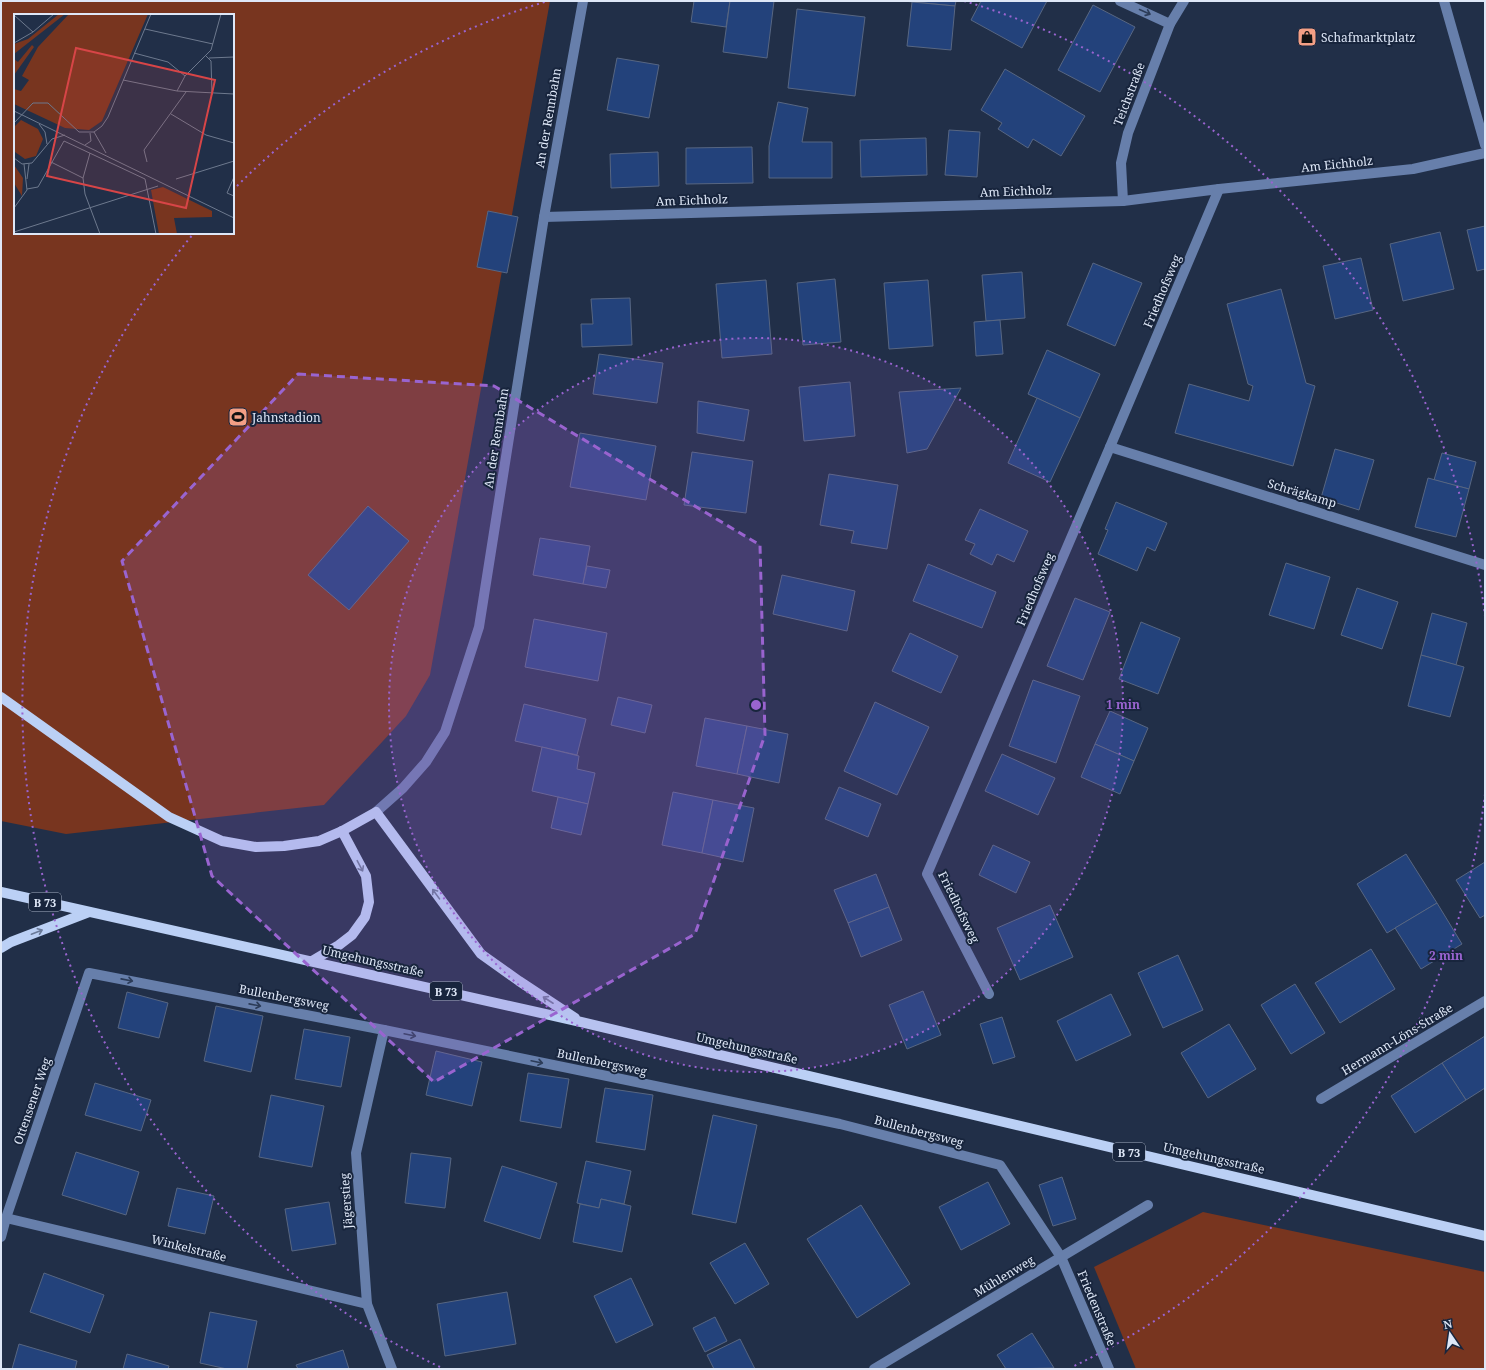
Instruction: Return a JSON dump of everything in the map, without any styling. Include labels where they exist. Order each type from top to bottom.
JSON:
[{"type":"main road","name":"An der Rennbahn","points":[[1,697],[169,817],[222,841],[256,847],[284,846],[319,841],[342,831],[376,812]]},
{"type":"main road","points":[[376,812],[481,954],[581,1022]]},
{"type":"main road","points":[[312,961],[339,945],[352,935],[365,917],[370,902],[366,876],[342,831]]},
{"type":"main road","name":"Umgehungsstraße","points":[[1,892],[581,1022],[1485,1236]]},
{"type":"main road","points":[[1,948],[11,942],[89,912]]},
{"type":"street","name":"An der Rennbahn","points":[[376,812],[403,788],[426,762],[445,732],[479,627],[544,217],[582,1]]},
{"type":"street","points":[[1120,1],[1170,24]]},
{"type":"street","name":"Teichstraße","points":[[1123,202],[1121,163],[1128,133],[1170,24],[1184,1]]},
{"type":"street","points":[[1444,1],[1485,145]]},
{"type":"street","name":"Am Eichholz","points":[[544,217],[1123,202],[1219,189],[1413,169],[1485,153]]},
{"type":"street","name":"Friedhofsweg","points":[[989,994],[927,874],[1219,189]]},
{"type":"street","name":"Schrägkamp","points":[[1110,447],[1485,565]]},
{"type":"street","name":"Bullenbergsweg","points":[[89,973],[384,1030],[840,1124],[1000,1166],[1061,1257]]},
{"type":"street","name":"Ottensener Weg","points":[[1,1238],[6,1218],[89,973]]},
{"type":"street","name":"Hermann-Löns-Straße","points":[[1321,1099],[1485,1001]]},
{"type":"street","name":"Jägerstieg","points":[[384,1030],[356,1153],[367,1304],[392,1369]]},
{"type":"street","name":"Mühlenweg","points":[[874,1369],[1148,1205]]},
{"type":"street","name":"Winkelstraße","points":[[6,1218],[367,1304]]},
{"type":"street","name":"Friedenstraße","points":[[1061,1257],[1109,1369]]},
{"type":"highlighted area","points":[[298,374],[494,386],[760,545],[765,735],[695,934],[434,1082],[212,876],[122,561]]},
{"type":"shaded area","name":"Jahnstadion","points":[[1,1],[550,1],[430,675],[406,716],[324,805],[66,834],[1,821]]},
{"type":"shaded area","points":[[1203,1212],[1485,1272],[1485,1369],[1136,1369],[1094,1267]]},
{"type":"building","points":[[694,1],[730,1],[726,27],[691,22]]},
{"type":"building","points":[[730,1],[774,1],[767,58],[723,52]]},
{"type":"building","points":[[903,1],[956,1],[955,6]]},
{"type":"building","points":[[981,1],[1047,1],[1022,48],[971,20]]},
{"type":"building","points":[[912,2],[955,6],[951,50],[907,46]]},
{"type":"building","points":[[1093,5],[1135,27],[1100,92],[1058,70]]},
{"type":"building","points":[[797,9],[865,17],[855,96],[788,88]]},
{"type":"building","points":[[617,58],[659,65],[649,118],[607,110]]},
{"type":"building","points":[[1005,69],[1085,116],[1061,156],[1033,139],[1028,148],[998,129],[1002,123],[981,110]]},
{"type":"building","points":[[778,102],[808,108],[802,142],[832,142],[832,178],[769,178],[769,146]]},
{"type":"building","points":[[949,130],[980,132],[977,177],[945,175]]},
{"type":"building","points":[[926,138],[927,175],[861,177],[860,140]]},
{"type":"building","points":[[752,147],[753,183],[686,184],[686,148]]},
{"type":"building","points":[[658,152],[659,186],[611,188],[610,154]]},
{"type":"building","points":[[488,211],[518,217],[507,273],[477,267]]},
{"type":"building","points":[[1485,226],[1485,269],[1477,271],[1467,230]]},
{"type":"building","points":[[1440,232],[1454,289],[1403,301],[1390,244]]},
{"type":"building","points":[[1361,258],[1373,310],[1335,319],[1323,266]]},
{"type":"building","points":[[1093,263],[1142,283],[1115,346],[1067,325]]},
{"type":"building","points":[[1022,272],[1025,318],[986,321],[982,275]]},
{"type":"building","points":[[835,279],[841,342],[803,345],[797,283]]},
{"type":"building","points":[[766,280],[772,354],[722,358],[716,284]]},
{"type":"building","points":[[928,280],[933,346],[889,349],[884,283]]},
{"type":"building","points":[[1281,289],[1306,383],[1315,386],[1293,466],[1175,433],[1189,384],[1249,401],[1253,386],[1248,384],[1227,304]]},
{"type":"building","points":[[630,298],[632,345],[582,347],[581,324],[593,324],[591,299]]},
{"type":"building","points":[[1000,320],[1003,354],[976,356],[974,322]]},
{"type":"building","points":[[1047,350],[1100,374],[1080,418],[1028,394]]},
{"type":"building","points":[[599,354],[663,363],[657,403],[593,394]]},
{"type":"building","points":[[850,382],[855,436],[804,441],[799,387]]},
{"type":"building","points":[[961,388],[927,449],[907,453],[899,392]]},
{"type":"building","points":[[1037,398],[1080,418],[1050,482],[1008,463]]},
{"type":"building","points":[[698,401],[749,410],[744,441],[697,433]]},
{"type":"building","points":[[580,433],[656,446],[646,500],[570,487]]},
{"type":"building","points":[[1335,449],[1374,460],[1359,510],[1321,498]]},
{"type":"building","points":[[692,452],[753,461],[746,513],[684,505]]},
{"type":"building","points":[[1442,453],[1476,462],[1469,489],[1434,480]]},
{"type":"building","points":[[829,474],[898,485],[887,549],[851,543],[854,531],[820,525]]},
{"type":"building","points":[[1428,478],[1469,489],[1456,537],[1415,527]]},
{"type":"building","points":[[1116,502],[1167,523],[1155,551],[1147,547],[1137,571],[1098,554],[1108,530],[1105,529]]},
{"type":"building","points":[[368,506],[409,541],[349,610],[308,575]]},
{"type":"building","points":[[980,509],[1028,531],[1014,562],[997,554],[992,565],[970,554],[975,544],[965,540]]},
{"type":"building","points":[[540,538],[590,546],[583,584],[533,575]]},
{"type":"building","points":[[1286,563],[1330,577],[1314,629],[1269,615]]},
{"type":"building","points":[[928,564],[996,592],[982,628],[913,601]]},
{"type":"building","points":[[587,566],[610,570],[606,588],[583,584]]},
{"type":"building","points":[[782,575],[855,591],[847,631],[773,614]]},
{"type":"building","points":[[1357,588],[1398,602],[1382,649],[1341,635]]},
{"type":"building","points":[[1075,598],[1110,612],[1083,680],[1047,666]]},
{"type":"building","points":[[1432,613],[1467,623],[1456,665],[1421,655]]},
{"type":"building","points":[[534,619],[607,633],[598,681],[525,667]]},
{"type":"building","points":[[1141,622],[1180,638],[1158,694],[1119,679]]},
{"type":"building","points":[[910,633],[958,656],[941,693],[892,671]]},
{"type":"building","points":[[1421,655],[1464,667],[1450,717],[1408,706]]},
{"type":"building","points":[[1033,680],[1080,696],[1056,763],[1009,746]]},
{"type":"building","points":[[618,697],[652,705],[645,733],[611,725]]},
{"type":"building","points":[[875,702],[929,727],[897,795],[844,771]]},
{"type":"building","points":[[524,704],[586,719],[577,755],[515,741]]},
{"type":"building","points":[[1110,711],[1148,728],[1134,761],[1095,744]]},
{"type":"building","points":[[705,718],[747,726],[737,774],[696,766]]},
{"type":"building","points":[[747,726],[788,734],[779,783],[737,774]]},
{"type":"building","points":[[1095,744],[1134,761],[1120,794],[1081,777]]},
{"type":"building","points":[[542,747],[579,756],[577,769],[595,773],[588,804],[532,791]]},
{"type":"building","points":[[1002,754],[1055,778],[1038,815],[985,791]]},
{"type":"building","points":[[839,787],[881,804],[868,837],[825,819]]},
{"type":"building","points":[[673,792],[713,800],[702,853],[662,845]]},
{"type":"building","points":[[558,797],[588,804],[581,835],[551,828]]},
{"type":"building","points":[[713,800],[754,808],[743,862],[702,853]]},
{"type":"building","points":[[993,845],[1030,862],[1016,893],[979,875]]},
{"type":"building","points":[[1406,854],[1437,903],[1387,933],[1357,884]]},
{"type":"building","points":[[1485,862],[1485,915],[1480,918],[1456,880]]},
{"type":"building","points":[[876,874],[889,907],[848,923],[834,890]]},
{"type":"building","points":[[1437,903],[1462,944],[1421,969],[1395,928]]},
{"type":"building","points":[[1050,905],[1073,957],[1020,980],[997,928]]},
{"type":"building","points":[[889,907],[902,940],[861,957],[848,923]]},
{"type":"building","points":[[1371,949],[1395,989],[1340,1023],[1315,983]]},
{"type":"building","points":[[1178,955],[1203,1010],[1163,1028],[1138,973]]},
{"type":"building","points":[[1295,984],[1325,1033],[1291,1054],[1261,1005]]},
{"type":"building","points":[[923,991],[941,1035],[907,1049],[889,1005]]},
{"type":"building","points":[[127,992],[168,1003],[159,1038],[118,1028]]},
{"type":"building","points":[[1111,994],[1131,1035],[1076,1061],[1057,1021]]},
{"type":"building","points":[[216,1006],[263,1016],[251,1072],[204,1061]]},
{"type":"building","points":[[1002,1017],[1015,1057],[993,1064],[980,1024]]},
{"type":"building","points":[[1229,1024],[1256,1069],[1208,1098],[1181,1053]]},
{"type":"building","points":[[304,1029],[350,1037],[341,1087],[295,1079]]},
{"type":"building","points":[[1485,1036],[1485,1088],[1466,1100],[1442,1063]]},
{"type":"building","points":[[436,1051],[482,1062],[472,1106],[426,1095]]},
{"type":"building","points":[[1442,1063],[1466,1100],[1415,1133],[1391,1096]]},
{"type":"building","points":[[528,1073],[569,1079],[561,1128],[520,1121]]},
{"type":"building","points":[[95,1083],[151,1100],[141,1131],[85,1115]]},
{"type":"building","points":[[605,1088],[653,1095],[645,1150],[596,1142]]},
{"type":"building","points":[[271,1095],[324,1106],[312,1167],[259,1157]]},
{"type":"building","points":[[713,1115],[757,1125],[736,1223],[692,1214]]},
{"type":"building","points":[[76,1152],[139,1172],[126,1215],[62,1195]]},
{"type":"building","points":[[411,1153],[451,1158],[445,1208],[405,1203]]},
{"type":"building","points":[[586,1161],[631,1171],[624,1204],[601,1199],[599,1208],[577,1203]]},
{"type":"building","points":[[502,1166],[557,1183],[540,1239],[484,1221]]},
{"type":"building","points":[[1062,1177],[1076,1219],[1053,1226],[1039,1185]]},
{"type":"building","points":[[988,1182],[1010,1224],[961,1250],[939,1207]]},
{"type":"building","points":[[177,1188],[214,1196],[205,1234],[168,1226]]},
{"type":"building","points":[[601,1199],[631,1206],[622,1252],[573,1242],[580,1204],[599,1208]]},
{"type":"building","points":[[329,1202],[336,1244],[292,1251],[285,1209]]},
{"type":"building","points":[[861,1205],[910,1284],[857,1318],[807,1239]]},
{"type":"building","points":[[745,1243],[769,1284],[735,1304],[710,1263]]},
{"type":"building","points":[[44,1273],[104,1295],[90,1333],[30,1312]]},
{"type":"building","points":[[631,1278],[653,1325],[616,1343],[594,1296]]},
{"type":"building","points":[[507,1292],[516,1344],[445,1356],[437,1304]]},
{"type":"building","points":[[210,1312],[257,1321],[247,1369],[227,1369],[200,1363]]},
{"type":"building","points":[[715,1317],[727,1341],[705,1352],[693,1328]]},
{"type":"building","points":[[1032,1333],[1054,1368],[1006,1369],[997,1355]]},
{"type":"building","points":[[740,1339],[755,1369],[714,1369],[707,1355]]},
{"type":"building","points":[[19,1344],[77,1361],[75,1369],[12,1369]]},
{"type":"building","points":[[343,1350],[349,1369],[298,1369],[296,1365]]},
{"type":"building","points":[[127,1354],[169,1366],[168,1369],[123,1369]]},
{"type":"place","name":"Schafmarktplatz","points":[[1307,37]]},
{"type":"place","name":"Jahnstadion","points":[[238,417]]}]
